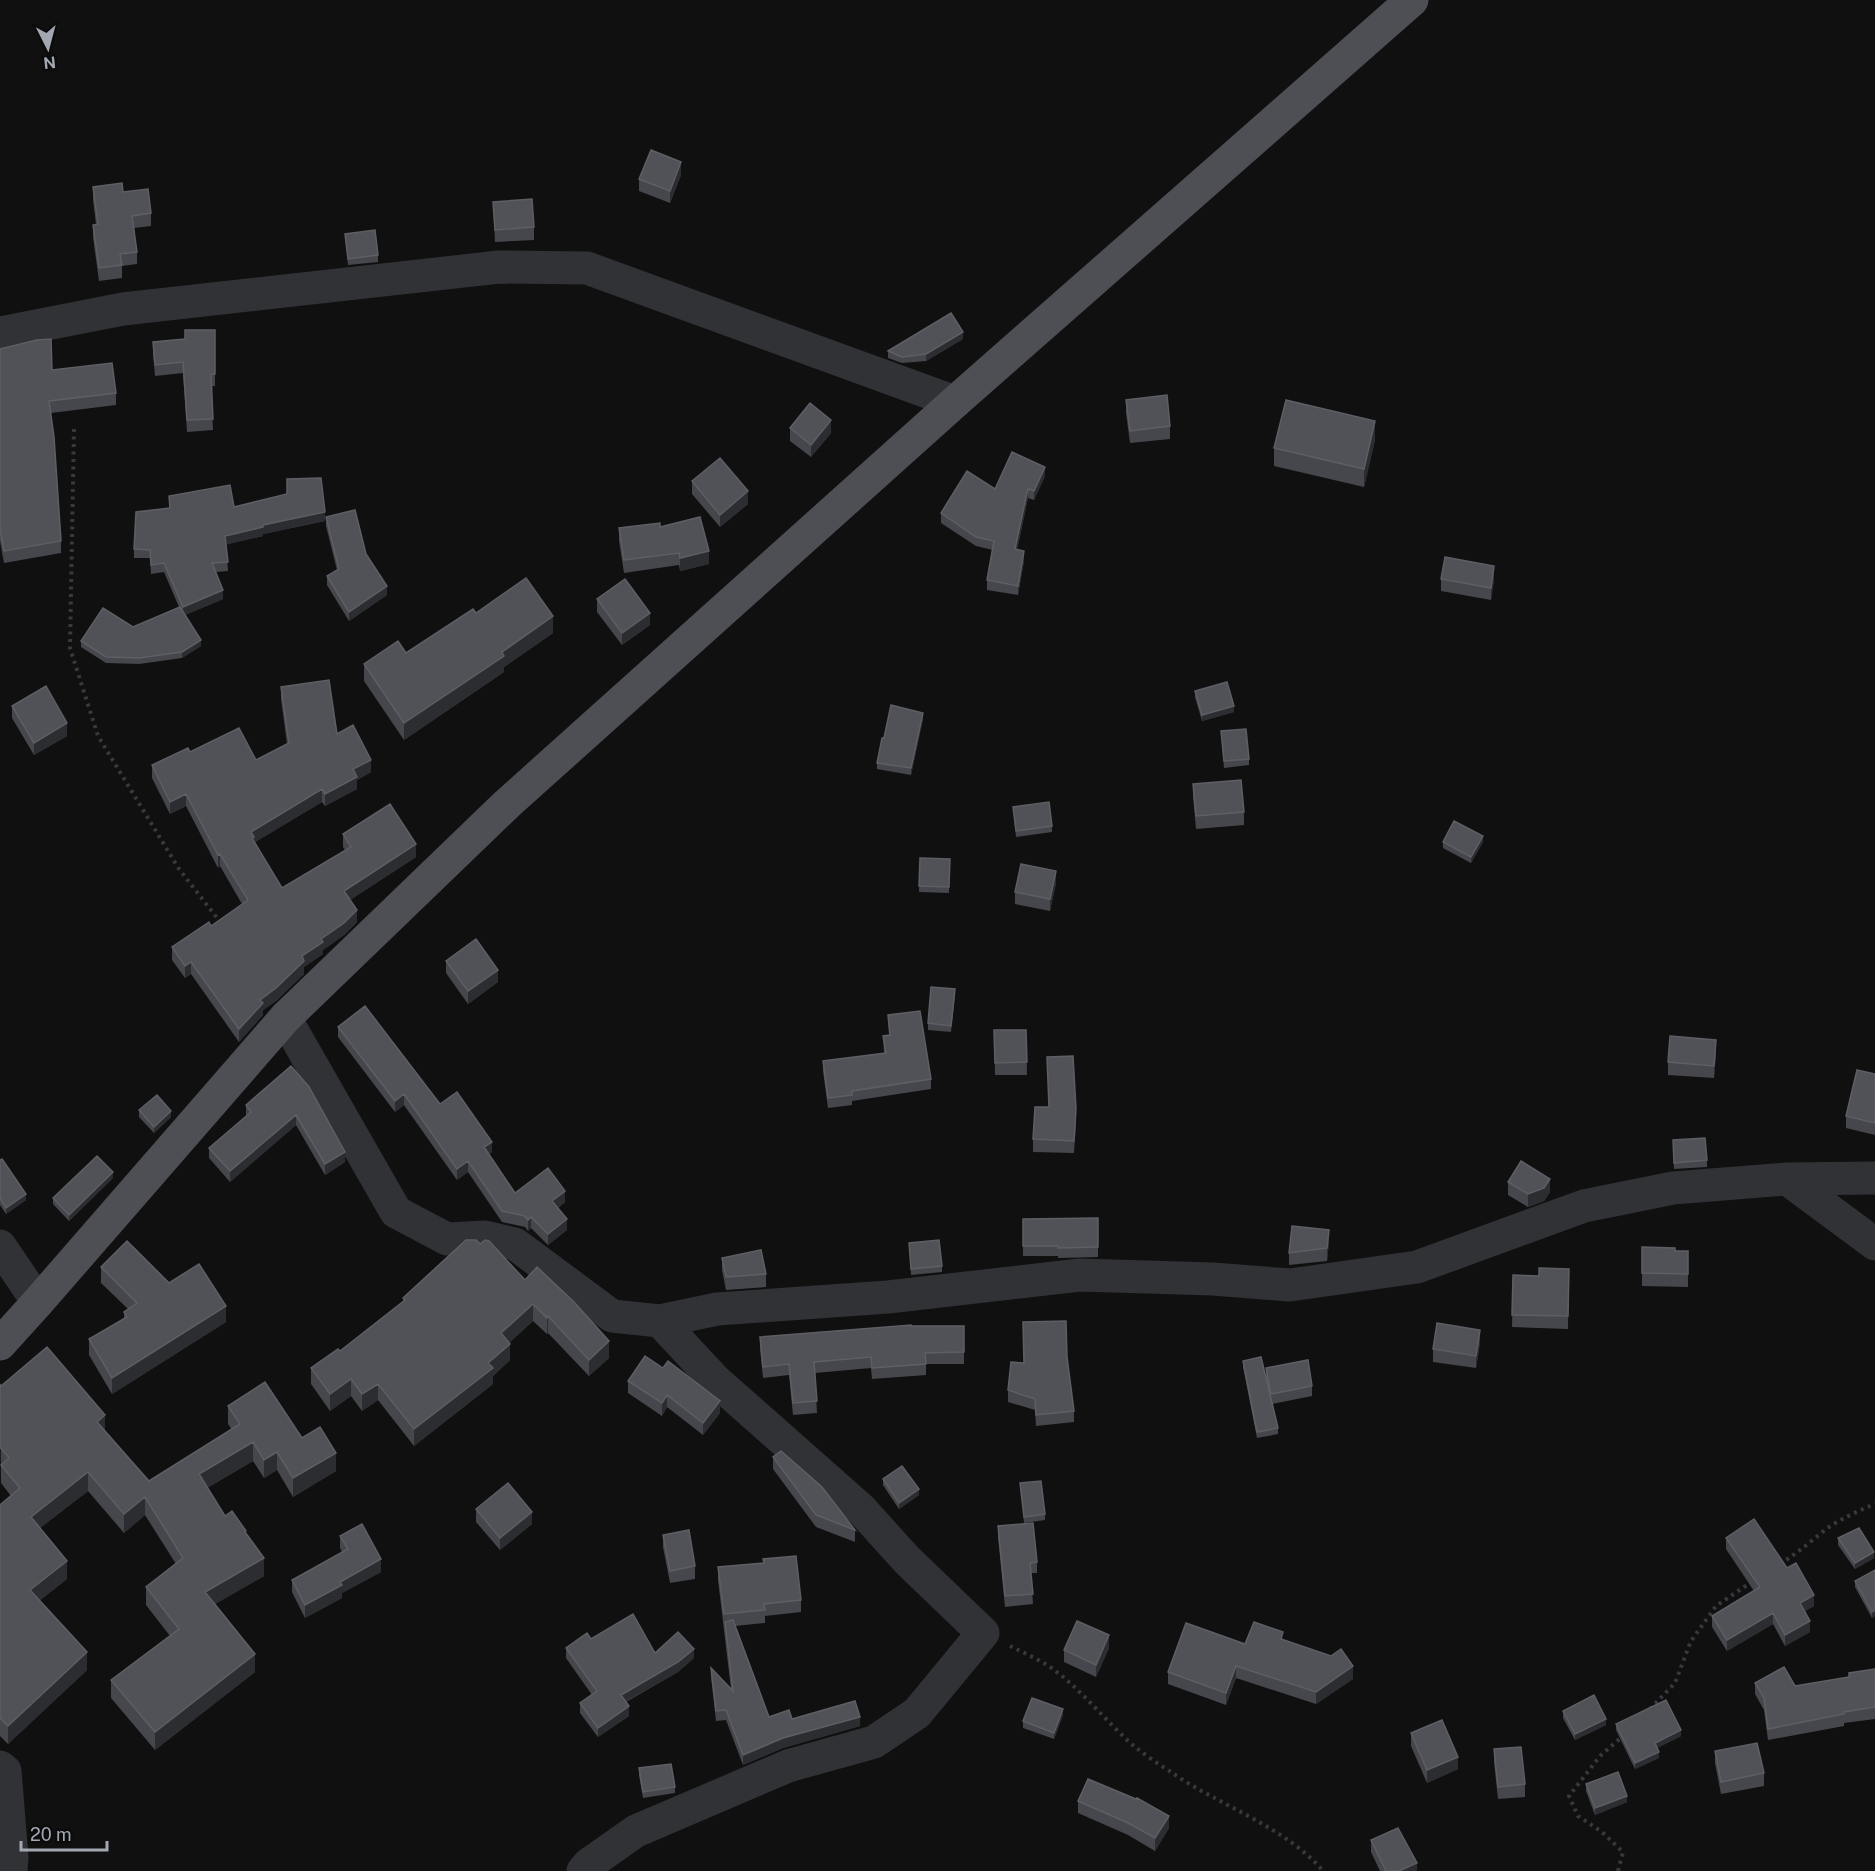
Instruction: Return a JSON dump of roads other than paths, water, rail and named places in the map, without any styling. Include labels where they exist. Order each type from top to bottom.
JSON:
[{"type":"main road","points":[[0,1344],[285,1018],[507,804],[955,402],[1412,0]]},
{"type":"street","points":[[0,333],[123,309],[475,269],[587,268],[955,402]]},
{"type":"street","points":[[285,1018],[396,1212],[447,1239],[485,1237],[515,1244],[612,1316],[660,1321],[717,1309],[888,1297],[1080,1275],[1290,1285],[1417,1267],[1584,1206],[1673,1188],[1786,1179],[1875,1178]]},
{"type":"street","points":[[1786,1179],[1875,1244]]},
{"type":"street","points":[[0,1246],[38,1302]]},
{"type":"street","points":[[583,1871],[636,1831],[655,1822],[788,1766],[874,1742],[917,1713],[983,1633],[907,1560],[860,1508],[715,1380],[660,1321]]},
{"type":"street","points":[[0,1767],[4,1771],[12,1857],[11,1871]]}]
